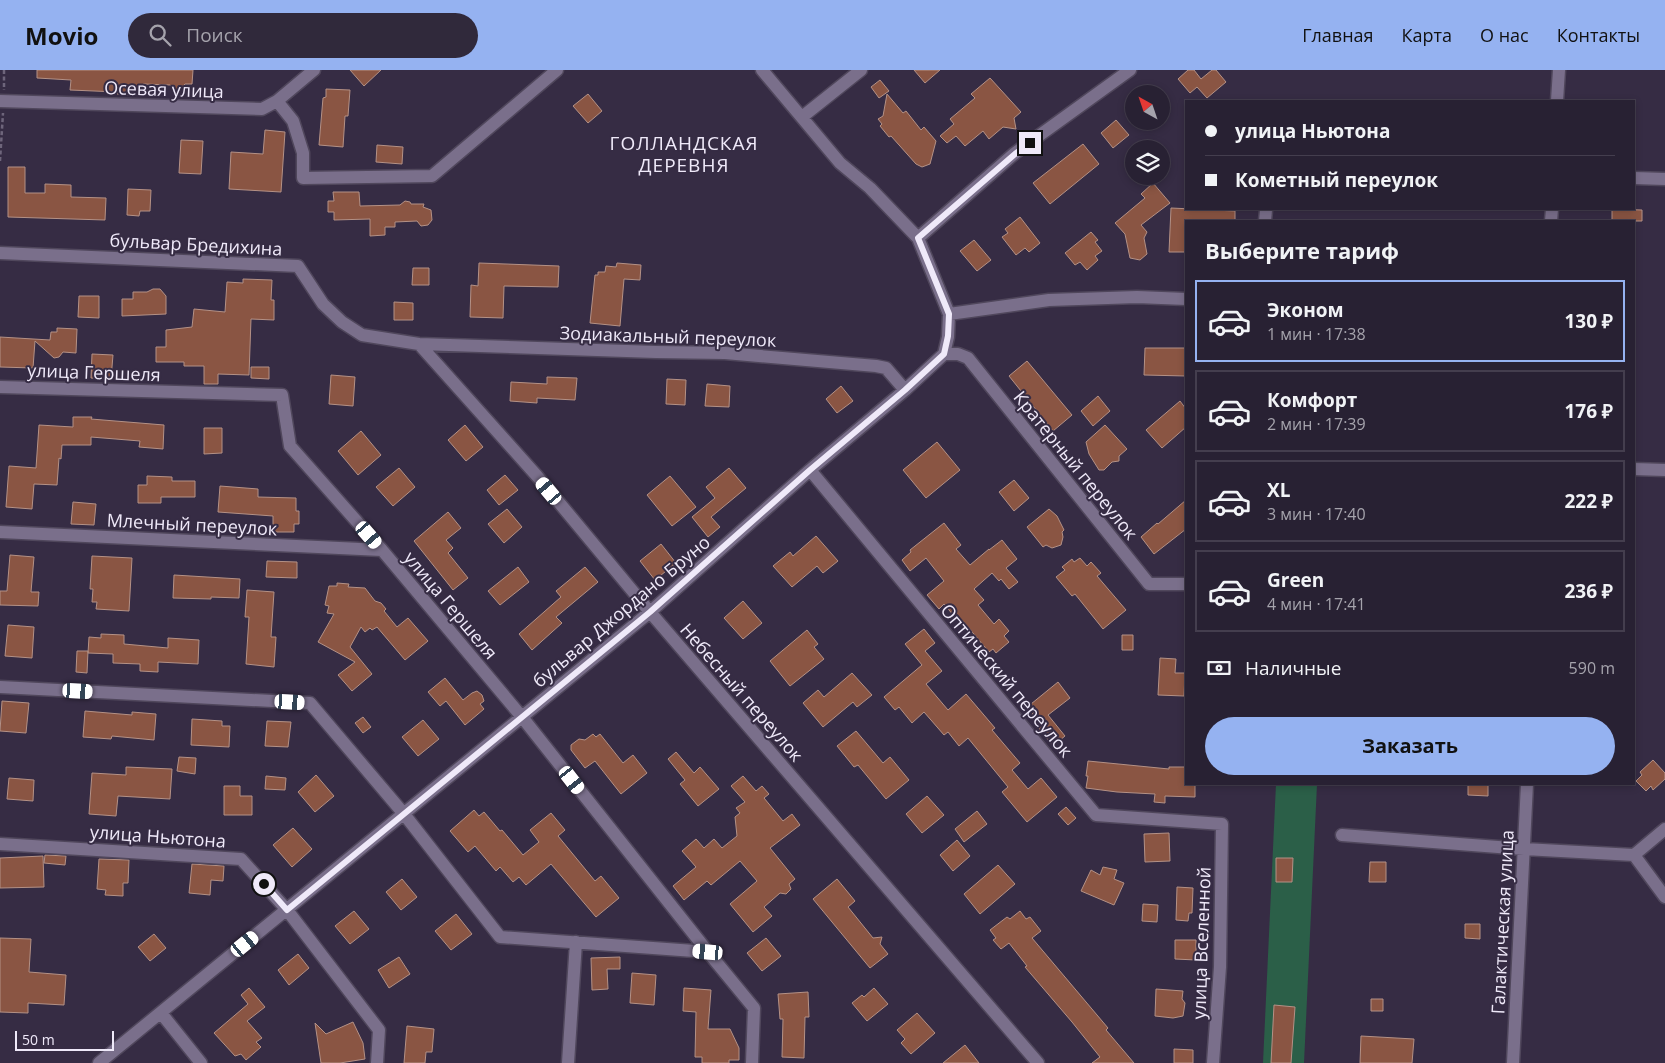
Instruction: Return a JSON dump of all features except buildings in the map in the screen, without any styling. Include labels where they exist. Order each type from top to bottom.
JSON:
[{"type":"street","name":"Осевая улица","points":[[2,101],[262,109],[278,102],[314,70]]},
{"type":"street","points":[[278,102],[293,121],[302,153],[303,178],[432,176],[557,70]]},
{"type":"street","points":[[762,70],[840,163],[870,188],[918,238],[949,314],[948,336],[944,354]]},
{"type":"street","points":[[802,117],[861,70]]},
{"type":"street","points":[[918,238],[1015,154],[1130,70]]},
{"type":"street","points":[[1557,100],[1559,70]]},
{"type":"street","points":[[1635,178],[1665,179]]},
{"type":"street","name":"бульвар Бредихина","points":[[0,253],[298,266],[323,304],[342,322],[362,335],[419,344]]},
{"type":"street","points":[[949,314],[1049,300],[1137,297],[1185,299]]},
{"type":"street","name":"Зодиакальный переулок","points":[[419,344],[725,353],[876,366],[886,368],[905,390]]},
{"type":"street","name":"Небесный переулок","points":[[419,344],[537,476],[650,612],[1038,1063]]},
{"type":"street","name":"бульвар Джордано Бруно","points":[[99,1063],[650,612],[944,354]]},
{"type":"street","name":"Кратерный переулок","points":[[944,354],[958,354],[968,358],[1149,584],[1185,584]]},
{"type":"street","name":"улица Гершеля","points":[[0,387],[282,395],[290,446],[382,550],[522,718],[754,1008],[752,1063]]},
{"type":"street","points":[[1635,469],[1665,470]]},
{"type":"street","name":"Оптический переулок","points":[[810,470],[1096,815],[1222,824]]},
{"type":"street","name":"Млечный переулок","points":[[0,532],[382,550]]},
{"type":"street","points":[[0,687],[310,703],[404,814],[500,937],[708,952]]},
{"type":"street","name":"Галактическая улица","points":[[1513,1063],[1527,785]]},
{"type":"street","name":"улица Вселенной","points":[[1214,1063],[1220,967],[1222,824]]},
{"type":"street","points":[[1342,835],[1524,849],[1634,855],[1665,829]]},
{"type":"street","name":"улица Ньютона","points":[[0,844],[241,859],[287,910],[379,1030],[377,1063]]},
{"type":"street","points":[[1634,855],[1665,897]]},
{"type":"street","points":[[568,1063],[576,942]]},
{"type":"street","points":[[161,1012],[201,1063]]},
{"type":"path","points":[[0,162],[4,70]]},
{"type":"green space","points":[[1276,785],[1317,785],[1304,1063],[1263,1063]]},
{"type":"district","name":"ГОЛЛАНДСКАЯ ДЕРЕВНЯ","points":[[684,154]]},
{"type":"route","points":[[264,884],[287,910],[650,612],[944,354],[948,336],[949,314],[918,238],[1030,143]]}]
